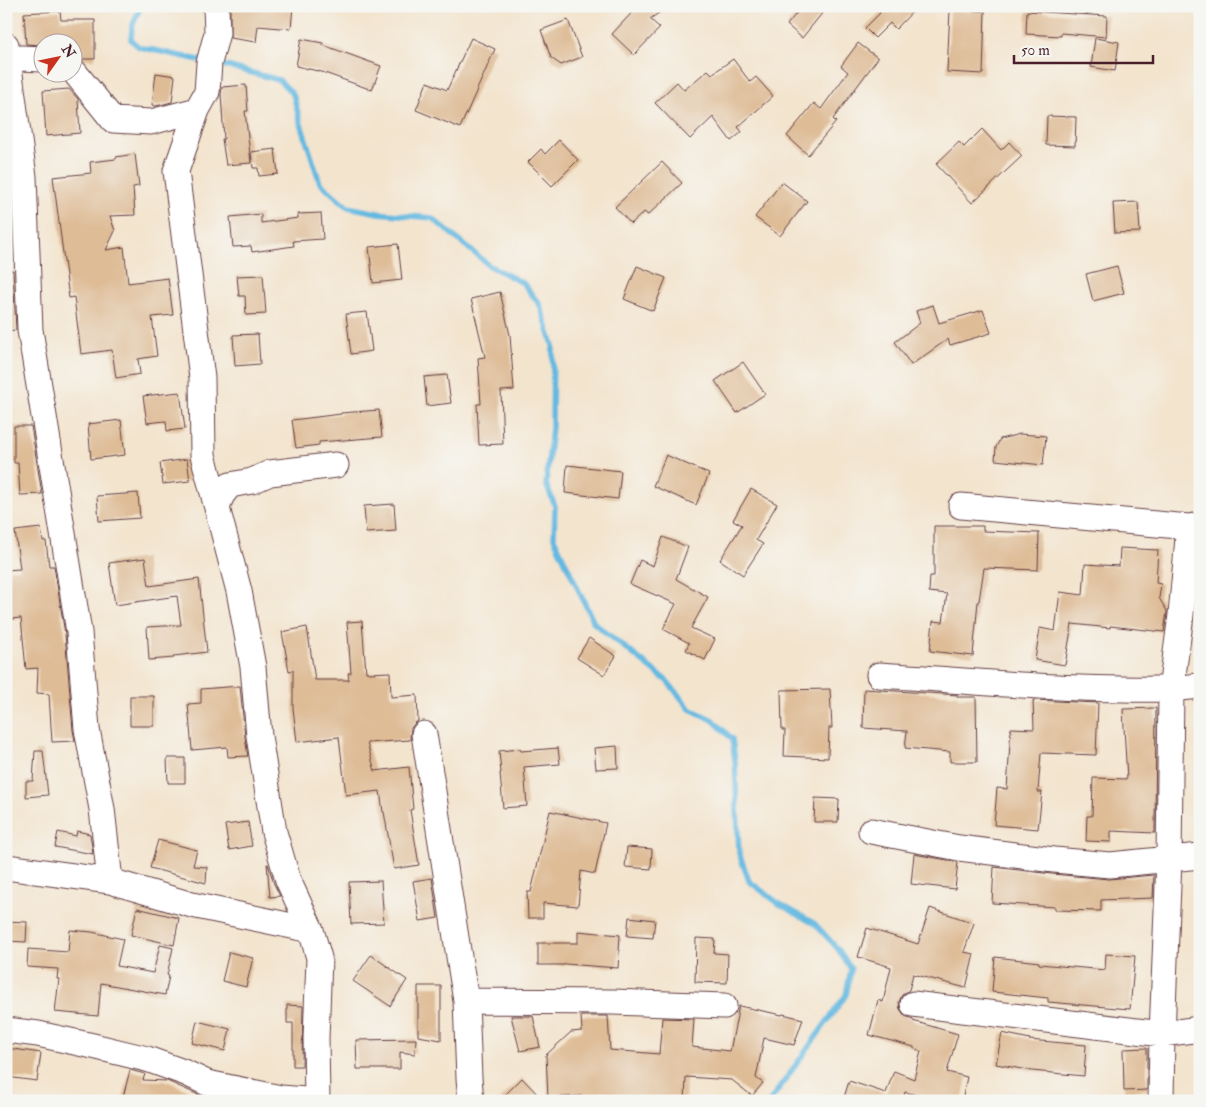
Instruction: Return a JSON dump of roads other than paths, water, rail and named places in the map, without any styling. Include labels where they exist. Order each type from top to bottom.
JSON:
[{"type":"street","points":[[6,1030],[38,1034],[147,1059],[207,1083],[280,1098],[317,1101],[316,1038],[319,958],[312,930],[288,880],[274,832],[259,736],[253,667],[239,591],[203,456],[202,378],[176,171],[197,110],[207,92],[210,60],[217,33],[216,6]]},
{"type":"street","points":[[32,59],[7,56],[24,177],[30,330],[79,632],[88,729],[102,809],[110,881]]},
{"type":"street","points":[[82,82],[113,120],[151,122],[197,110]]},
{"type":"street","points":[[217,507],[222,495],[230,486],[252,481],[270,473],[336,465]]},
{"type":"street","points":[[961,506],[1194,526],[1180,615],[1171,690],[1169,860],[1161,1101]]},
{"type":"street","points":[[879,675],[1054,687],[1171,690],[1200,686]]},
{"type":"street","points":[[424,734],[466,1001],[468,1078],[471,1101]]},
{"type":"street","points":[[871,831],[959,848],[1110,865],[1200,856]]},
{"type":"street","points":[[6,867],[110,881],[192,905],[312,930]]},
{"type":"street","points":[[466,1001],[612,1002],[724,1006]]},
{"type":"street","points":[[913,1004],[1162,1034],[1200,1029]]},
{"type":"waterway","points":[[141,6],[132,27],[131,40],[139,47],[204,61]]},
{"type":"waterway","points":[[215,63],[279,80],[293,94],[320,183],[348,207],[378,213],[432,218],[490,266],[523,283],[540,305],[553,345],[552,427],[546,484],[555,506],[554,538],[594,623],[667,681],[690,709],[713,720],[732,739],[735,761],[739,853],[749,881],[778,903],[815,924],[838,949],[851,969],[846,995],[770,1101]]}]
